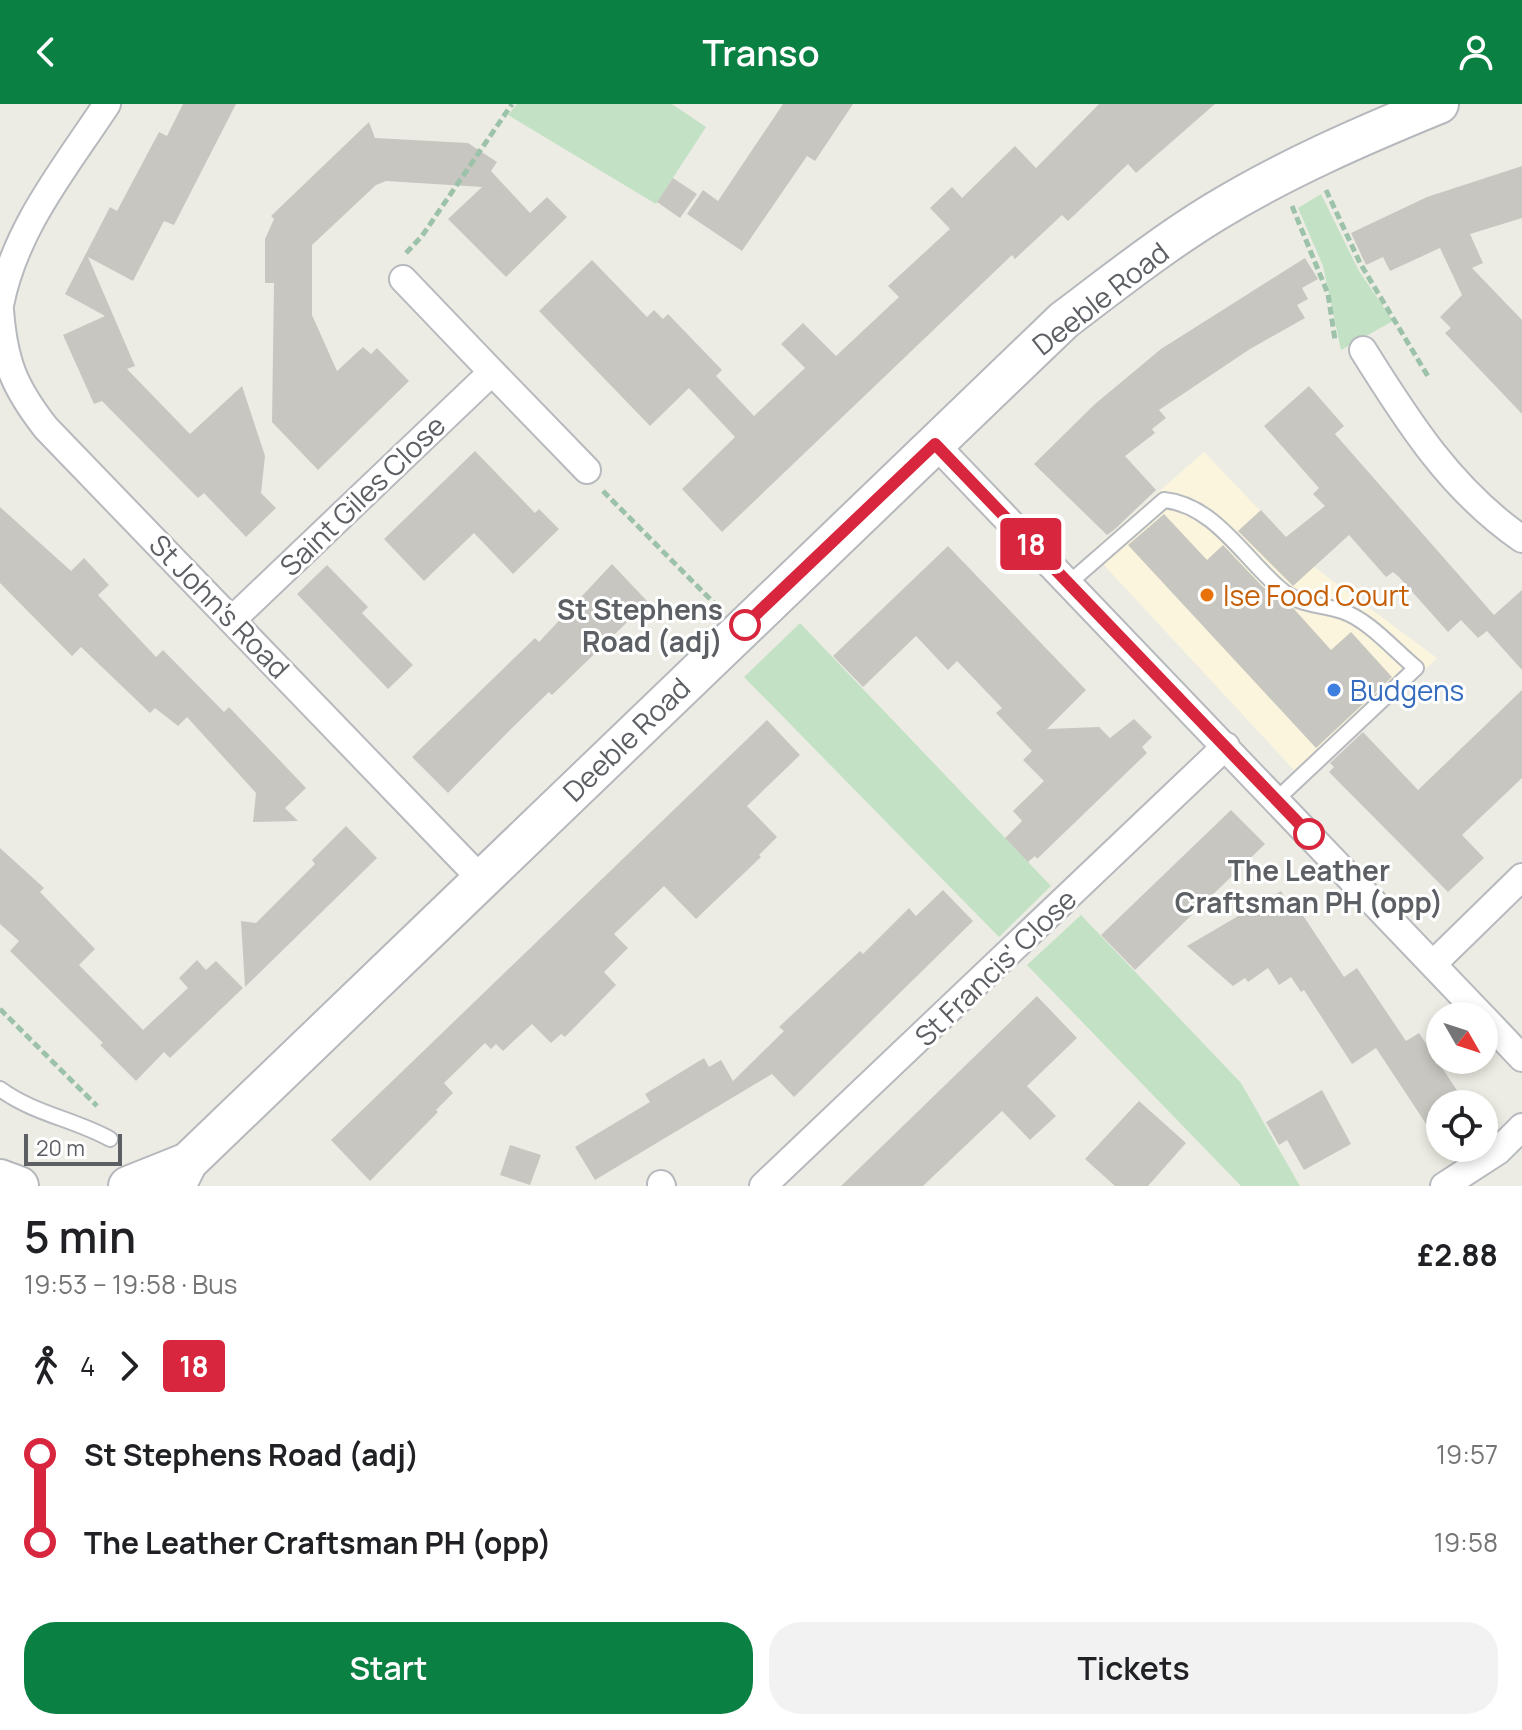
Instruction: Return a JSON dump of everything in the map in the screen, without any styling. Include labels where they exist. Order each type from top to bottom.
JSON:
[{"type":"street","name":"St John's Road","points":[[107,104],[26,229],[7,267],[0,308],[10,373],[23,398],[46,428],[481,879]]},
{"type":"street","name":"Deeble Road","points":[[128,1186],[182,1174],[481,879],[1064,320],[1211,214],[1343,143],[1439,104]]},
{"type":"street","points":[[401,269],[492,372],[593,477]]},
{"type":"street","points":[[1363,350],[1410,425],[1452,479],[1522,539]]},
{"type":"street","name":"Saint Giles Close","points":[[233,619],[492,372]]},
{"type":"street","points":[[935,444],[1469,1002]]},
{"type":"street","name":"St Francis' Close","points":[[763,1186],[1226,746]]},
{"type":"street","points":[[1433,964],[1522,877]]},
{"type":"street","points":[[1498,1033],[1522,1058]]},
{"type":"street","points":[[1444,1186],[1498,1151],[1522,1127]]},
{"type":"street","points":[[0,1179],[19,1186]]},
{"type":"lane","points":[[1069,583],[1164,500],[1176,501],[1193,508],[1215,525],[1284,592],[1301,603],[1344,611],[1416,668],[1276,800]]},
{"type":"lane","points":[[0,1089],[29,1108],[70,1120],[110,1139]]},
{"type":"path","points":[[401,269],[512,104]]},
{"type":"path","points":[[1324,187],[1360,263],[1429,378]]},
{"type":"path","points":[[1291,205],[1328,294],[1337,350]]},
{"type":"path","points":[[593,477],[718,607]]},
{"type":"path","points":[[0,1009],[100,1109]]},
{"type":"shaded area","points":[[1204,452],[1314,567],[1437,658],[1306,783],[1091,551]]},
{"type":"green space","points":[[517,104],[672,104],[706,127],[656,204],[508,115]]},
{"type":"green space","points":[[1321,194],[1359,271],[1393,321],[1341,350],[1323,266],[1298,208]]},
{"type":"green space","points":[[800,623],[1051,886],[999,937],[744,677]]},
{"type":"green space","points":[[1081,915],[1241,1083],[1300,1186],[1241,1186],[1027,965]]},
{"type":"building","points":[[183,104],[236,104],[174,225],[164,221],[133,281],[88,257],[135,366],[127,369],[190,434],[242,386],[265,456],[261,493],[276,508],[246,537],[204,493],[198,498],[102,401],[94,404],[63,335],[105,316],[65,294],[110,207],[117,211],[159,132],[167,136]]},
{"type":"building","points":[[783,104],[853,104],[815,161],[807,156],[742,251],[687,214],[703,190],[718,201]]},
{"type":"building","points":[[1099,104],[1215,104],[1136,173],[1128,164],[1068,221],[1062,215],[1015,259],[1012,255],[722,532],[682,489],[735,437],[689,388],[650,426],[539,311],[592,260],[647,317],[654,310],[663,319],[668,314],[722,370],[716,376],[754,416],[805,368],[781,344],[803,323],[836,356],[899,297],[888,286],[950,229],[930,208],[952,187],[962,198],[1015,146],[1036,168]]},
{"type":"building","points":[[369,122],[375,138],[468,143],[497,162],[491,171],[530,213],[547,197],[567,217],[506,277],[448,219],[482,187],[386,181],[376,185],[312,245],[312,315],[337,371],[363,347],[371,354],[377,348],[409,381],[318,470],[272,422],[274,283],[265,283],[265,239],[274,219],[271,216]]},
{"type":"building","points":[[1522,166],[1522,218],[1470,234],[1483,263],[1472,268],[1522,320],[1522,414],[1445,333],[1451,328],[1440,317],[1462,295],[1440,248],[1390,271],[1383,257],[1366,265],[1351,233],[1427,197]]},
{"type":"building","points":[[673,178],[697,194],[680,218],[657,202]]},
{"type":"building","points":[[1305,258],[1318,279],[1302,288],[1308,299],[1297,305],[1305,318],[1250,349],[1159,410],[1166,418],[1152,429],[1155,433],[1125,456],[1156,490],[1107,535],[1034,464],[1095,404],[1161,349]]},
{"type":"building","points":[[1309,386],[1344,426],[1335,434],[1494,615],[1522,590],[1522,670],[1487,631],[1478,638],[1461,620],[1448,632],[1399,577],[1393,572],[1386,577],[1349,535],[1293,586],[1238,531],[1261,510],[1286,537],[1325,506],[1313,494],[1319,488],[1264,426]]},
{"type":"building","points":[[475,451],[535,513],[539,509],[559,529],[513,574],[474,533],[424,581],[384,539]]},
{"type":"building","points":[[0,507],[71,571],[84,558],[109,585],[98,595],[156,657],[163,650],[224,712],[229,707],[306,788],[285,808],[298,821],[253,822],[256,793],[187,717],[178,726],[155,708],[150,713],[81,647],[72,656],[0,583]]},
{"type":"building","points":[[1164,514],[1207,560],[1223,545],[1263,587],[1294,609],[1331,650],[1351,632],[1392,677],[1316,748],[1128,545]]},
{"type":"building","points":[[948,546],[1086,690],[1047,729],[1099,727],[1110,738],[1134,719],[1152,737],[1142,747],[1147,753],[1037,859],[1035,856],[1028,862],[1005,838],[1022,821],[1013,811],[1044,781],[1023,760],[1032,751],[996,713],[1002,708],[957,661],[948,670],[916,636],[863,687],[833,656]]},
{"type":"building","points":[[612,564],[648,602],[552,695],[549,692],[448,793],[412,757],[535,638],[539,642]]},
{"type":"building","points":[[327,565],[368,607],[362,613],[413,665],[388,689],[297,594]]},
{"type":"building","points":[[1522,690],[1522,778],[1462,835],[1484,858],[1448,892],[1329,772],[1334,767],[1330,763],[1363,732],[1418,790]]},
{"type":"building","points":[[767,720],[800,755],[747,806],[777,837],[759,855],[761,857],[696,919],[664,886],[614,934],[628,948],[604,972],[616,985],[565,1037],[561,1034],[551,1043],[532,1024],[503,1051],[496,1044],[491,1049],[485,1043],[444,1083],[453,1093],[436,1110],[438,1112],[370,1181],[331,1140]]},
{"type":"building","points":[[1231,810],[1265,844],[1135,970],[1101,935]]},
{"type":"building","points":[[346,826],[377,858],[245,987],[241,921],[256,923],[315,864],[312,860]]},
{"type":"building","points":[[0,848],[44,888],[40,892],[95,949],[79,965],[143,1030],[188,988],[179,978],[197,960],[206,970],[216,961],[243,988],[170,1058],[164,1052],[136,1081],[100,1045],[103,1043],[10,951],[19,941],[0,924]]},
{"type":"building","points":[[943,890],[973,921],[794,1097],[772,1074],[595,1180],[575,1147],[650,1102],[645,1094],[704,1058],[709,1067],[721,1060],[733,1081],[784,1031],[779,1027],[860,951],[863,954],[909,908],[916,916]]},
{"type":"building","points":[[1281,891],[1291,908],[1296,905],[1344,977],[1357,968],[1406,1041],[1419,1033],[1426,1044],[1426,1074],[1446,1074],[1457,1090],[1426,1090],[1426,1124],[1376,1048],[1352,1064],[1304,990],[1301,992],[1291,977],[1279,985],[1268,968],[1248,982],[1245,978],[1233,986],[1187,946]]},
{"type":"building","points":[[1037,996],[1077,1038],[1027,1086],[1056,1116],[1030,1140],[1002,1111],[923,1186],[841,1186]]},
{"type":"building","points":[[1322,1090],[1351,1144],[1304,1170],[1287,1140],[1279,1145],[1266,1122]]},
{"type":"building","points":[[1139,1101],[1186,1143],[1148,1186],[1115,1186],[1085,1159]]},
{"type":"building","points":[[510,1145],[541,1155],[530,1185],[500,1175]]},
{"type":"bus line","name":"18","points":[[745,625],[935,444],[1309,834]]},
{"type":"place","name":"Ise Food Court","points":[[1207,595]]},
{"type":"place","name":"St Stephens Road (adj)","points":[[745,625]]},
{"type":"place","name":"Budgens","points":[[1334,690]]},
{"type":"place","name":"The Leather Craftsman PH (opp)","points":[[1309,834]]}]
